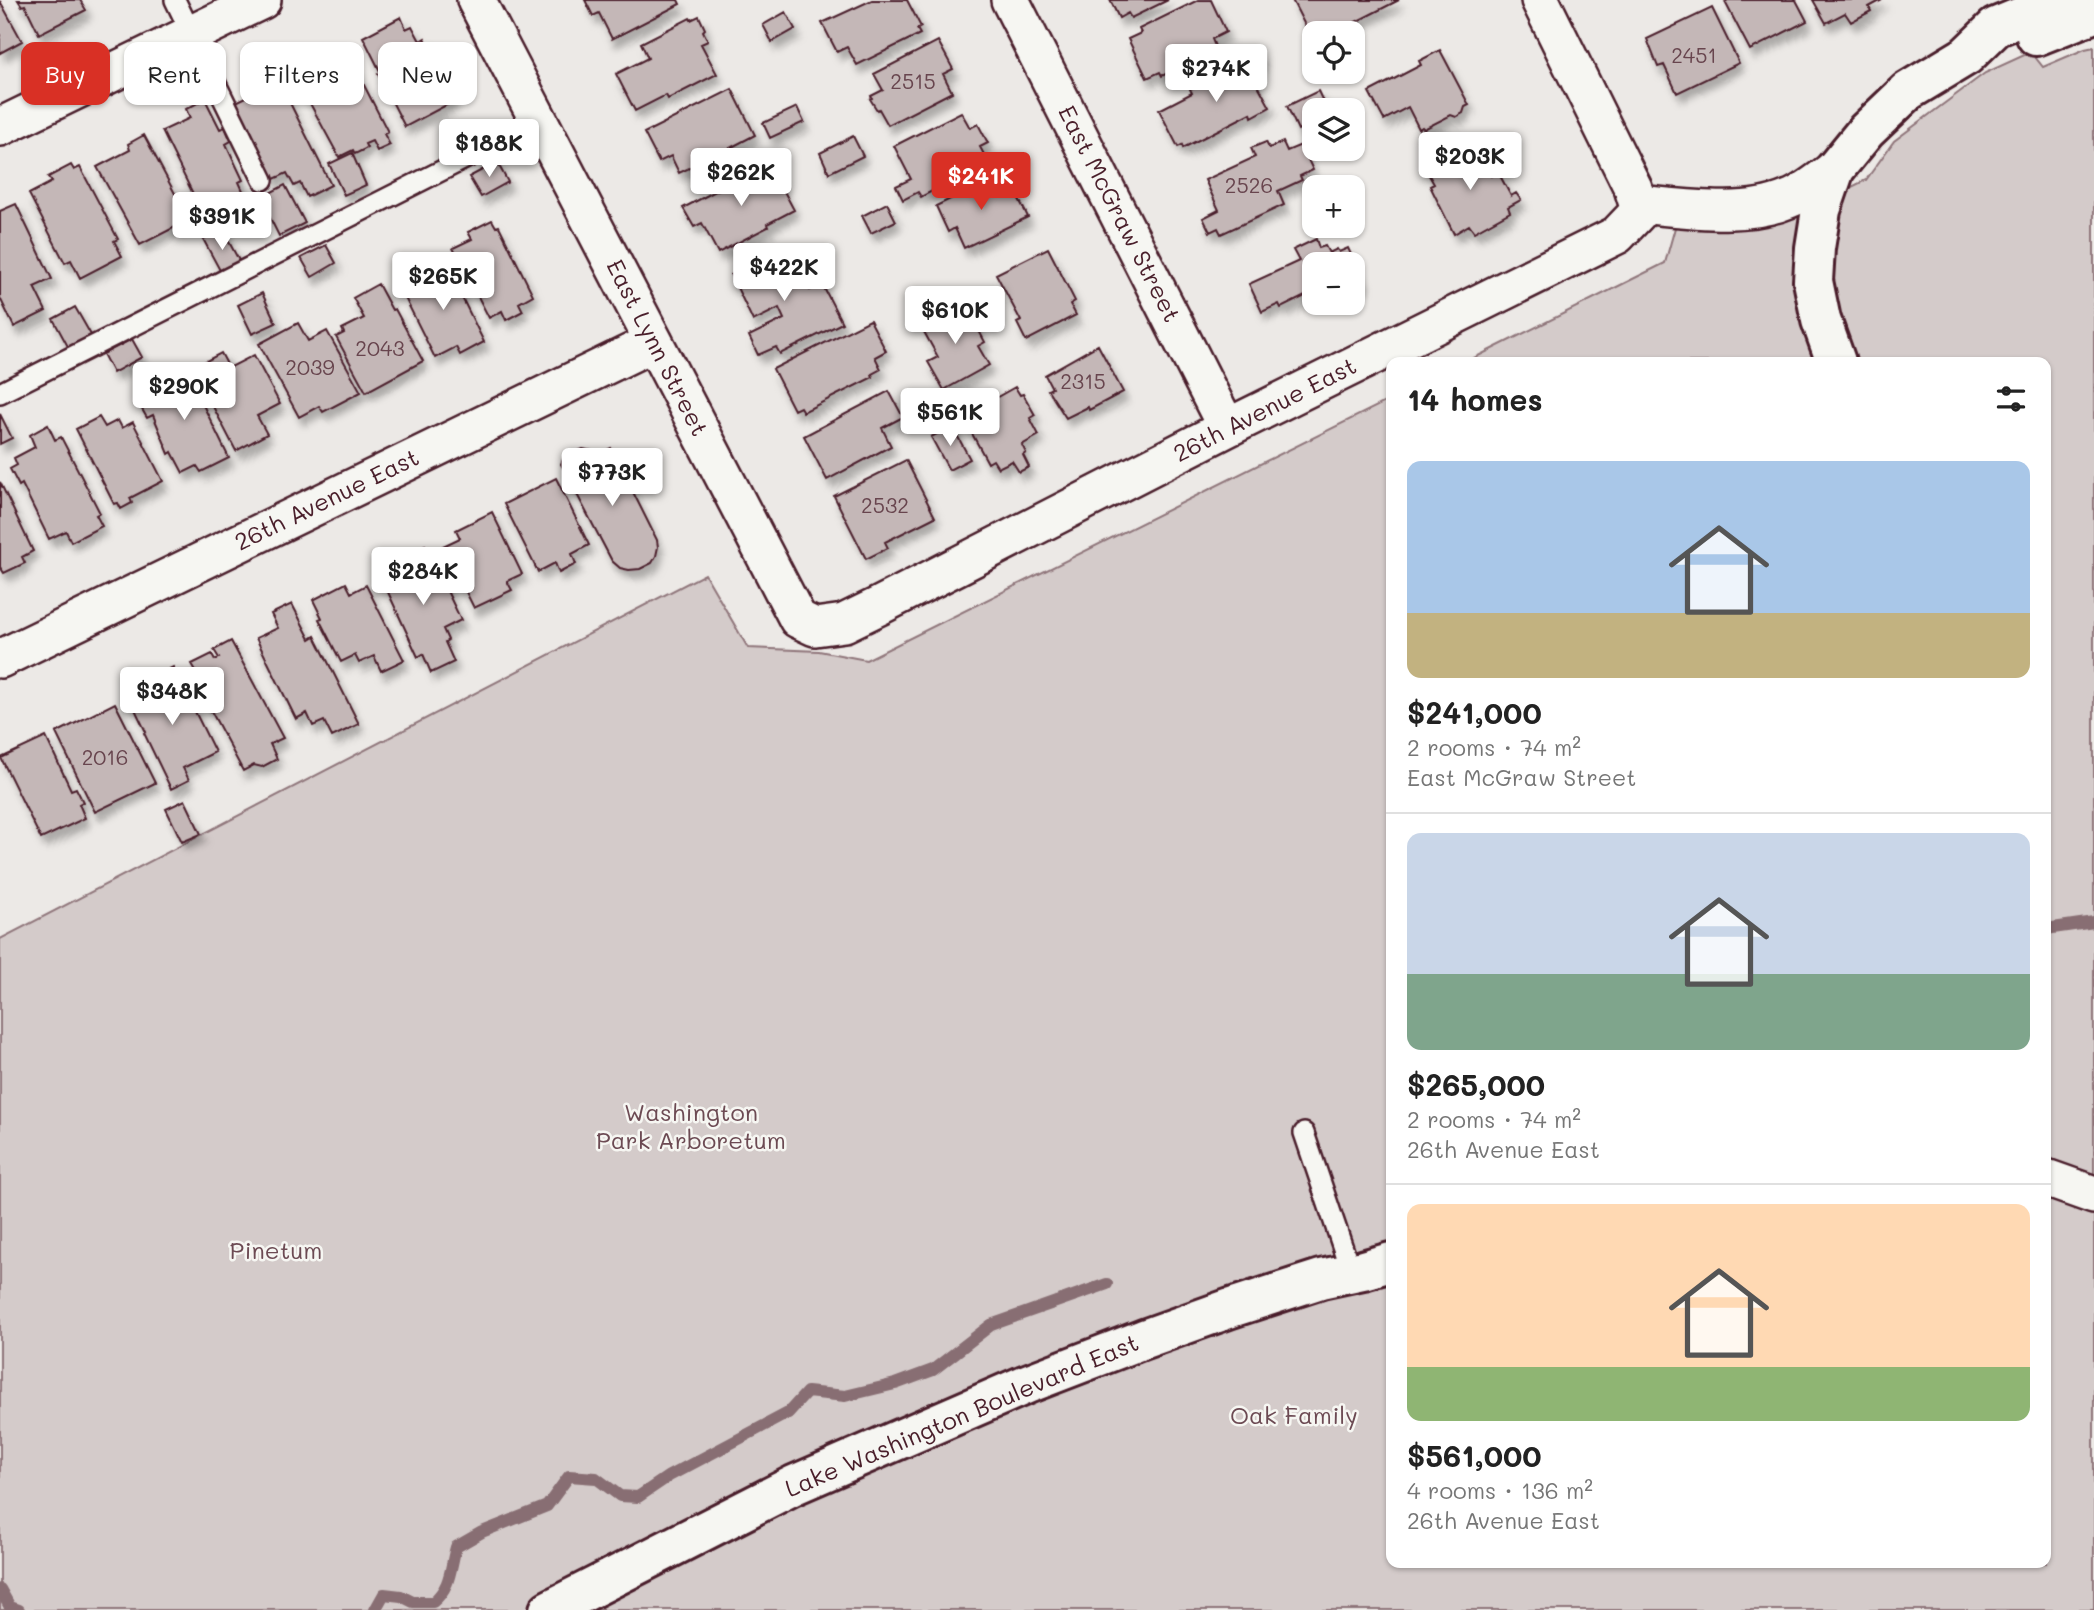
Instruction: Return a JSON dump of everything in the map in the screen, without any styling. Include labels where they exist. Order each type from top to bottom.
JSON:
[{"type":"main road","points":[[1834,357],[1815,299],[1813,281],[1821,210],[1835,169],[1866,131],[1908,91],[1966,56],[1996,27],[2062,0]]},
{"type":"main road","points":[[1966,56],[2006,48],[2094,13]]},
{"type":"main road","name":"Lake Washington Boulevard East","points":[[549,1610],[794,1485],[1027,1384],[1231,1308],[1321,1279],[1386,1263]]},
{"type":"street","points":[[0,127],[262,0]]},
{"type":"street","name":"East Lynn Street","points":[[477,0],[798,619],[815,627],[844,623],[879,606]]},
{"type":"street","name":"East McGraw Street","points":[[1010,0],[1227,428]]},
{"type":"street","points":[[1540,0],[1636,196],[1704,209],[1754,208],[1790,199],[1835,169]]},
{"type":"street","name":"26th Avenue East","points":[[879,606],[1227,428],[1617,235],[1638,213],[1636,196]]},
{"type":"street","name":"26th Avenue East","points":[[0,659],[654,342]]},
{"type":"street","points":[[2051,1180],[2094,1195]]},
{"type":"lane","points":[[175,0],[263,180]]},
{"type":"lane","points":[[0,393],[540,121]]},
{"type":"lane","points":[[1304,1133],[1351,1272]]},
{"type":"green space","name":"Washington Park Arboretum","points":[[2094,47],[2094,1610],[0,1610],[0,939],[705,574],[748,648],[819,651],[866,660],[1386,401],[1386,1568],[2051,1568],[2051,357],[1476,357],[1665,263],[1676,224],[1789,218],[1866,180],[1894,141],[1985,73],[2031,52],[2043,67]]},
{"type":"building","points":[[18,0],[80,0],[86,10],[39,34],[25,5],[22,6]]},
{"type":"building","points":[[585,0],[678,0],[680,4],[612,39],[599,13],[593,16]]},
{"type":"building","points":[[872,0],[907,0],[921,27],[917,29],[920,34],[857,65],[847,47],[837,52],[822,23]]},
{"type":"building","points":[[1110,0],[1168,0],[1131,18],[1128,13],[1119,18]]},
{"type":"building","points":[[1198,0],[1211,0],[1226,32],[1212,39],[1216,49],[1162,76],[1160,72],[1147,78],[1128,39],[1141,33],[1139,29]]},
{"type":"building","points":[[1292,0],[1399,0],[1358,21],[1303,21]]},
{"type":"building","points":[[1796,0],[1807,21],[1750,50],[1725,2]]},
{"type":"building","points":[[1813,0],[1882,0],[1869,7],[1871,11],[1851,22],[1845,13],[1826,23]]},
{"type":"building","points":[[0,1],[22,41],[0,53]]},
{"type":"building","points":[[1712,8],[1739,63],[1677,93],[1664,65],[1658,67],[1647,39]]},
{"type":"building","points":[[786,12],[795,29],[772,42],[763,25]]},
{"type":"building","points":[[699,16],[708,41],[701,44],[717,74],[668,99],[666,95],[635,111],[616,74],[648,58],[641,43]]},
{"type":"building","points":[[401,17],[406,29],[412,26],[420,41],[425,38],[427,42],[378,42],[378,67],[363,37]]},
{"type":"building","points":[[938,41],[953,69],[943,74],[952,92],[888,125],[870,99],[883,90],[874,74]]},
{"type":"building","points":[[1440,50],[1469,105],[1463,113],[1456,117],[1451,115],[1424,129],[1419,129],[1408,107],[1384,120],[1369,92],[1421,65],[1419,61]]},
{"type":"building","points":[[1248,51],[1261,57],[1258,68],[1247,65],[1270,107],[1252,117],[1251,113],[1183,148],[1182,145],[1178,147],[1159,110],[1192,93],[1190,89],[1208,79],[1210,83],[1229,74],[1228,71],[1244,63]]},
{"type":"building","points":[[364,85],[388,132],[384,134],[390,145],[377,151],[372,141],[365,144],[367,148],[355,154],[353,150],[339,157],[311,105],[364,105]]},
{"type":"building","points":[[732,89],[755,135],[730,148],[732,152],[702,167],[700,163],[679,173],[671,156],[659,162],[644,133]]},
{"type":"building","points":[[1318,91],[1321,98],[1304,98]]},
{"type":"building","points":[[1302,99],[1302,128],[1298,130],[1287,106]]},
{"type":"building","points":[[240,100],[240,105],[291,105],[331,185],[307,197],[300,183],[294,186],[287,173],[272,180],[234,103]]},
{"type":"building","points":[[194,105],[208,105],[220,129],[225,127],[231,141],[226,144],[243,180],[239,182],[249,204],[214,222],[204,202],[198,204],[162,131],[190,118],[186,109]]},
{"type":"building","points":[[394,105],[446,105],[405,127]]},
{"type":"building","points":[[797,107],[804,122],[770,138],[763,123]]},
{"type":"building","points":[[961,112],[970,128],[978,124],[988,143],[980,147],[988,162],[921,197],[918,192],[903,200],[896,186],[911,179],[894,146]]},
{"type":"building","points":[[144,135],[189,220],[140,245],[97,167],[130,150],[128,144]]},
{"type":"building","points":[[853,136],[863,156],[829,173],[820,153]]},
{"type":"building","points":[[1266,142],[1269,148],[1283,142],[1287,151],[1301,145],[1302,161],[1309,161],[1313,170],[1300,176],[1302,180],[1278,191],[1284,205],[1221,234],[1218,228],[1210,232],[1203,218],[1219,210],[1205,180],[1255,157],[1251,148]]},
{"type":"building","points":[[1474,145],[1491,176],[1498,172],[1511,196],[1516,193],[1521,200],[1508,207],[1510,212],[1474,232],[1469,225],[1454,234],[1430,186],[1434,184],[1426,170],[1444,159],[1451,172],[1459,168],[1453,157]]},
{"type":"building","points":[[352,153],[366,185],[344,195],[329,164]]},
{"type":"building","points":[[497,162],[508,182],[481,197],[469,177]]},
{"type":"building","points":[[769,163],[794,210],[718,253],[702,223],[694,227],[683,208]]},
{"type":"building","points":[[71,165],[74,170],[80,167],[118,239],[114,241],[122,256],[80,278],[71,260],[65,263],[29,194],[52,182],[48,177]]},
{"type":"building","points":[[997,176],[1007,197],[1016,193],[1028,217],[964,248],[955,228],[948,232],[936,206]]},
{"type":"building","points":[[285,185],[305,223],[279,236],[260,198]]},
{"type":"building","points":[[887,203],[896,221],[871,233],[862,216]]},
{"type":"building","points":[[16,204],[52,279],[34,287],[46,311],[14,327],[0,298],[0,211]]},
{"type":"building","points":[[492,220],[496,227],[499,226],[533,295],[519,303],[523,311],[506,320],[502,311],[489,318],[453,248],[472,239],[468,232]]},
{"type":"building","points":[[222,229],[242,266],[223,276],[203,239]]},
{"type":"building","points":[[1316,239],[1319,248],[1325,246],[1328,252],[1302,252],[1302,298],[1281,308],[1279,304],[1262,312],[1249,284],[1299,261],[1293,250]]},
{"type":"building","points":[[326,245],[336,263],[312,277],[301,258]]},
{"type":"building","points":[[788,247],[810,290],[822,284],[842,323],[780,354],[776,347],[758,355],[749,336],[784,319],[779,308],[753,321],[731,275]]},
{"type":"building","points":[[1048,248],[1075,301],[1070,304],[1076,315],[1026,341],[1017,323],[1021,321],[996,274]]},
{"type":"building","points":[[442,257],[484,342],[460,355],[456,347],[435,358],[405,298],[423,288],[415,271]]},
{"type":"building","points":[[378,284],[423,361],[366,392],[336,337],[344,333],[342,329],[364,318],[353,298]]},
{"type":"building","points":[[262,293],[276,323],[252,334],[238,305]]},
{"type":"building","points":[[954,303],[959,312],[967,308],[985,342],[978,346],[989,365],[944,390],[928,362],[938,357],[923,330],[933,324],[929,317]]},
{"type":"building","points":[[75,307],[95,342],[72,354],[53,319]]},
{"type":"building","points":[[870,320],[886,351],[875,357],[881,369],[872,374],[873,377],[803,412],[800,407],[794,410],[773,369]]},
{"type":"building","points":[[298,323],[308,341],[327,331],[361,392],[323,412],[319,406],[299,417],[259,344]]},
{"type":"building","points":[[132,339],[142,357],[113,373],[103,354]]},
{"type":"building","points":[[1098,345],[1123,392],[1089,410],[1088,407],[1066,418],[1048,390],[1052,388],[1045,375]]},
{"type":"building","points":[[221,353],[229,368],[254,355],[280,404],[257,416],[267,434],[236,451],[193,368]]},
{"type":"building","points":[[182,362],[229,458],[201,472],[197,466],[183,473],[172,452],[169,454],[153,415],[147,418],[139,404],[146,400],[144,396],[165,386],[159,374]]},
{"type":"building","points":[[1015,387],[1020,395],[1023,394],[1035,415],[1030,418],[1039,435],[1022,445],[1029,467],[1019,472],[1012,461],[998,468],[993,460],[988,463],[964,419],[970,416],[969,413]]},
{"type":"building","points":[[889,391],[903,417],[882,428],[891,446],[827,480],[804,436]]},
{"type":"building","points":[[0,414],[12,438],[0,444]]},
{"type":"building","points":[[99,417],[105,427],[118,420],[122,428],[133,422],[163,481],[130,498],[132,503],[121,509],[118,503],[114,504],[76,429]]},
{"type":"building","points":[[48,425],[55,440],[61,437],[100,513],[96,515],[102,526],[71,542],[66,531],[49,539],[22,484],[19,486],[10,469],[17,465],[14,458],[35,447],[30,435]]},
{"type":"building","points":[[952,426],[970,459],[949,470],[931,437]]},
{"type":"building","points":[[611,448],[657,540],[658,547],[652,563],[640,569],[620,568],[612,561],[561,464],[564,457],[583,449],[592,451],[595,456]]},
{"type":"building","points":[[906,460],[935,517],[885,542],[888,548],[866,559],[834,496]]},
{"type":"building","points":[[556,478],[589,545],[572,554],[576,564],[559,573],[555,563],[538,572],[504,504]]},
{"type":"building","points":[[0,482],[33,551],[22,557],[25,563],[4,573],[0,567]]},
{"type":"building","points":[[492,512],[522,574],[507,581],[512,590],[474,608],[443,546],[460,538],[456,530]]},
{"type":"building","points":[[425,545],[461,620],[443,629],[448,640],[445,642],[454,662],[431,673],[423,654],[418,657],[381,577],[408,565],[403,556]]},
{"type":"building","points":[[346,583],[351,593],[366,585],[404,660],[381,671],[374,656],[359,663],[355,655],[341,662],[319,619],[322,618],[313,600]]},
{"type":"building","points":[[292,604],[310,639],[315,636],[359,724],[332,737],[324,721],[313,726],[307,713],[296,719],[256,638],[278,628],[271,614]]},
{"type":"building","points":[[231,641],[283,738],[270,744],[277,759],[262,767],[254,765],[243,771],[193,677],[198,674],[192,664],[212,654],[215,660],[219,658],[214,650]]},
{"type":"building","points":[[173,667],[215,752],[183,768],[189,780],[171,789],[131,701],[151,691],[146,681]]},
{"type":"building","points":[[115,703],[155,783],[95,812],[56,733]]},
{"type":"building","points":[[46,737],[71,790],[76,788],[83,802],[79,804],[85,818],[41,839],[1,758]]},
{"type":"building","points":[[185,800],[201,834],[182,842],[166,809]]},
{"type":"waterway","points":[[2051,928],[2094,922]]},
{"type":"waterway","points":[[375,1610],[384,1594],[401,1596],[413,1602],[433,1602],[447,1584],[456,1547],[482,1532],[547,1506],[569,1476],[596,1478],[620,1496],[638,1497],[669,1476],[788,1413],[807,1392],[845,1396],[895,1384],[933,1370],[991,1325],[1107,1284]]},
{"type":"waterway","points":[[0,1589],[10,1607],[19,1610]]},
{"type":"park label","name":"Pinetum","points":[[276,1251]]},
{"type":"park label","name":"Oak Family","points":[[1294,1416]]}]
